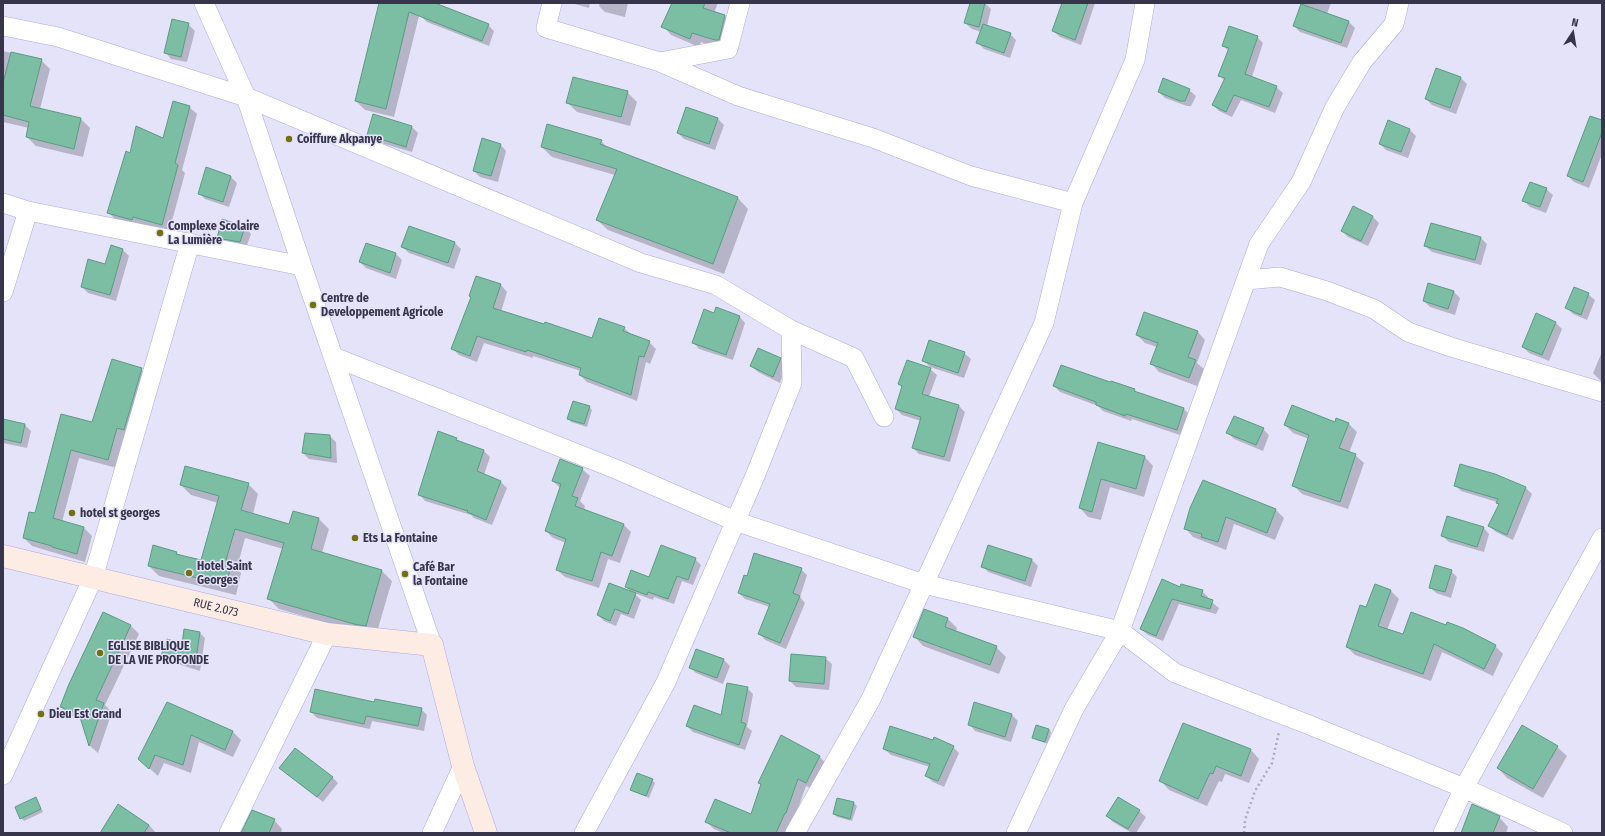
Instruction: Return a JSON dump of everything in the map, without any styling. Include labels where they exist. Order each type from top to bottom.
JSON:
[{"type":"street","points":[[204,3],[246,97],[302,266],[432,645],[463,766],[486,833]]},
{"type":"street","points":[[552,3],[546,28],[660,62],[738,96],[873,138],[971,176],[1073,203]]},
{"type":"street","points":[[660,62],[728,49],[740,3]]},
{"type":"street","points":[[796,833],[871,699],[1044,323],[1073,203],[1135,60],[1145,3]]},
{"type":"street","points":[[1016,833],[1074,709],[1120,631],[1259,244],[1301,182],[1335,107],[1362,62],[1394,24],[1399,3]]},
{"type":"street","points":[[3,26],[58,37],[246,97],[641,263],[716,285],[790,330],[854,358],[884,417]]},
{"type":"street","points":[[3,203],[28,211],[302,266]]},
{"type":"street","points":[[3,292],[28,211]]},
{"type":"street","points":[[3,775],[93,578],[190,243]]},
{"type":"street","points":[[1246,280],[1280,277],[1327,291],[1374,309],[1408,332],[1451,347],[1602,392]]},
{"type":"street","points":[[584,833],[666,682],[792,383],[790,330]]},
{"type":"street","points":[[334,357],[618,470],[735,521],[924,584],[1120,631],[1175,673],[1275,713],[1307,724],[1464,788],[1563,833]]},
{"type":"street","points":[[1443,833],[1464,788],[1602,538]]},
{"type":"street","name":"RUE 2.073","points":[[3,556],[327,634],[432,645]]},
{"type":"street","points":[[229,833],[327,634]]},
{"type":"street","points":[[432,833],[463,766]]},
{"type":"path","points":[[1244,833],[1245,820],[1255,791],[1272,763],[1280,724],[1275,713]]},
{"type":"building","points":[[379,3],[435,3],[489,24],[482,41],[409,12],[386,109],[355,101]]},
{"type":"building","points":[[672,3],[705,3],[703,8],[725,15],[719,40],[692,33],[690,39],[661,27]]},
{"type":"building","points":[[970,3],[985,3],[979,27],[964,23]]},
{"type":"building","points":[[1062,3],[1088,3],[1075,40],[1052,31]]},
{"type":"building","points":[[1301,4],[1349,21],[1341,43],[1293,26]]},
{"type":"building","points":[[172,19],[189,23],[181,57],[164,53]]},
{"type":"building","points":[[983,24],[1011,33],[1004,53],[976,43]]},
{"type":"building","points":[[1229,26],[1258,36],[1245,74],[1277,86],[1269,107],[1234,95],[1226,112],[1212,105],[1225,78],[1218,76],[1229,48],[1222,46]]},
{"type":"building","points":[[11,52],[42,59],[30,106],[81,118],[74,149],[26,137],[29,122],[3,115],[3,83]]},
{"type":"building","points":[[1436,68],[1461,77],[1450,108],[1425,99]]},
{"type":"building","points":[[573,77],[628,91],[621,117],[566,103]]},
{"type":"building","points":[[1163,78],[1190,89],[1185,101],[1180,101],[1158,92]]},
{"type":"building","points":[[173,101],[190,106],[175,163],[178,165],[162,225],[133,217],[132,220],[107,213],[126,151],[130,153],[136,126],[163,138]]},
{"type":"building","points":[[686,107],[718,118],[709,144],[677,133]]},
{"type":"building","points":[[373,114],[412,126],[406,147],[367,135]]},
{"type":"building","points":[[1590,116],[1602,120],[1602,132],[1583,182],[1567,176]]},
{"type":"building","points":[[1388,120],[1410,129],[1401,152],[1379,144]]},
{"type":"building","points":[[547,124],[602,140],[600,144],[738,197],[713,264],[596,220],[617,169],[541,147]]},
{"type":"building","points":[[482,138],[501,144],[491,176],[473,171]]},
{"type":"building","points":[[206,167],[231,176],[223,202],[198,194]]},
{"type":"building","points":[[1530,182],[1547,188],[1540,207],[1522,201]]},
{"type":"building","points":[[1353,206],[1373,216],[1361,241],[1341,231]]},
{"type":"building","points":[[222,219],[245,227],[240,242],[217,238]]},
{"type":"building","points":[[1431,223],[1481,237],[1475,260],[1424,246]]},
{"type":"building","points":[[409,226],[455,242],[448,263],[401,247]]},
{"type":"building","points":[[366,243],[396,253],[390,273],[359,262]]},
{"type":"building","points":[[111,245],[123,249],[110,295],[81,287],[88,259],[105,264]]},
{"type":"building","points":[[476,276],[501,284],[493,308],[544,324],[545,322],[592,338],[599,318],[625,327],[623,331],[650,341],[644,357],[639,356],[631,395],[579,375],[581,368],[527,350],[526,352],[477,336],[470,356],[451,349],[471,297],[469,296]]},
{"type":"building","points":[[1428,283],[1454,291],[1448,309],[1423,301]]},
{"type":"building","points":[[1574,287],[1589,293],[1581,315],[1565,308]]},
{"type":"building","points":[[716,307],[740,316],[726,355],[692,343],[704,309],[714,313]]},
{"type":"building","points":[[1144,312],[1198,331],[1188,357],[1196,360],[1189,378],[1150,364],[1158,343],[1136,335]]},
{"type":"building","points":[[1536,313],[1556,322],[1542,355],[1522,347]]},
{"type":"building","points":[[929,340],[965,352],[958,373],[922,361]]},
{"type":"building","points":[[758,348],[781,358],[773,377],[750,366]]},
{"type":"building","points":[[112,359],[142,368],[124,430],[117,428],[108,460],[71,450],[53,518],[84,527],[77,554],[23,538],[29,512],[35,513],[61,414],[92,422]]},
{"type":"building","points":[[907,360],[931,368],[922,394],[959,405],[944,457],[912,448],[921,417],[895,409],[902,386],[898,384]]},
{"type":"building","points":[[1061,365],[1135,389],[1134,391],[1184,408],[1177,430],[1126,414],[1125,416],[1096,405],[1096,402],[1053,386]]},
{"type":"building","points":[[573,401],[590,406],[584,424],[567,419]]},
{"type":"building","points":[[1292,405],[1335,422],[1336,418],[1349,423],[1339,448],[1356,454],[1340,502],[1292,486],[1309,435],[1284,425]]},
{"type":"building","points":[[1234,416],[1264,428],[1256,445],[1226,433]]},
{"type":"building","points":[[3,419],[25,424],[21,443],[3,439]]},
{"type":"building","points":[[438,431],[457,438],[456,440],[484,450],[477,471],[501,481],[486,520],[467,512],[468,511],[418,495]]},
{"type":"building","points":[[305,433],[330,435],[331,458],[302,453]]},
{"type":"building","points":[[1098,442],[1145,456],[1136,489],[1101,479],[1092,512],[1079,508]]},
{"type":"building","points":[[560,459],[583,468],[572,496],[578,498],[575,506],[624,524],[612,556],[601,552],[592,581],[556,570],[566,539],[545,531],[561,484],[552,481]]},
{"type":"building","points":[[1460,464],[1495,474],[1526,487],[1507,535],[1488,526],[1499,504],[1496,503],[1498,499],[1454,486]]},
{"type":"building","points":[[185,466],[249,483],[241,510],[289,524],[293,511],[319,518],[311,549],[382,570],[366,626],[354,624],[267,599],[284,543],[235,529],[226,560],[232,562],[226,585],[148,566],[153,545],[177,552],[176,554],[201,560],[219,496],[180,485]]},
{"type":"building","points":[[1203,480],[1276,509],[1267,533],[1226,517],[1218,542],[1201,537],[1202,534],[1184,529],[1190,508]]},
{"type":"building","points":[[1447,516],[1484,527],[1477,547],[1441,536]]},
{"type":"building","points":[[661,545],[696,558],[688,580],[677,576],[668,599],[648,592],[647,595],[625,587],[631,570],[649,577]]},
{"type":"building","points":[[988,545],[1032,559],[1025,581],[981,567]]},
{"type":"building","points":[[754,553],[802,568],[793,593],[800,596],[780,643],[758,634],[770,604],[738,593],[744,575],[747,576]]},
{"type":"building","points":[[1435,565],[1452,570],[1445,592],[1429,588]]},
{"type":"building","points":[[1162,579],[1180,587],[1181,584],[1203,590],[1201,596],[1213,600],[1210,609],[1172,599],[1156,636],[1140,629]]},
{"type":"building","points":[[609,583],[636,593],[628,614],[615,609],[610,621],[597,615]]},
{"type":"building","points":[[1375,584],[1391,590],[1378,626],[1403,634],[1411,612],[1446,625],[1447,622],[1463,628],[1496,645],[1484,669],[1434,644],[1423,674],[1346,647],[1360,605],[1366,607]]},
{"type":"building","points":[[924,609],[948,618],[945,627],[997,646],[990,665],[913,637]]},
{"type":"building","name":"EGLISE BIBLIQUE DE LA VIE PROFONDE","points":[[103,612],[131,625],[96,700],[104,703],[89,746],[79,714],[60,707],[69,684]]},
{"type":"building","points":[[184,629],[200,632],[195,666],[178,663],[161,656],[167,639],[182,644]]},
{"type":"building","points":[[696,649],[724,659],[717,678],[689,668]]},
{"type":"building","points":[[791,654],[826,657],[824,684],[789,681]]},
{"type":"building","points":[[727,683],[748,687],[741,722],[746,724],[739,745],[686,726],[694,705],[721,715]]},
{"type":"building","points":[[315,689],[374,702],[375,699],[422,708],[418,726],[366,716],[364,724],[310,712]]},
{"type":"building","points":[[167,702],[233,731],[225,750],[191,735],[183,765],[155,755],[149,769],[138,759]]},
{"type":"building","points":[[974,702],[1012,714],[1005,737],[968,725]]},
{"type":"building","points":[[1183,723],[1251,749],[1241,776],[1216,766],[1213,774],[1210,773],[1198,799],[1159,781]]},
{"type":"building","points":[[1036,725],[1049,729],[1045,742],[1032,738]]},
{"type":"building","points":[[1522,725],[1558,746],[1533,789],[1497,768]]},
{"type":"building","points":[[890,726],[933,740],[934,737],[954,746],[938,781],[925,776],[930,764],[883,749]]},
{"type":"building","points":[[781,735],[820,756],[806,783],[798,779],[786,813],[776,833],[731,833],[705,822],[715,799],[751,814],[761,784],[758,783]]},
{"type":"building","points":[[295,748],[333,777],[317,797],[279,768]]},
{"type":"building","points":[[637,773],[653,779],[646,796],[630,790]]},
{"type":"building","points":[[36,797],[41,809],[20,819],[15,807]]},
{"type":"building","points":[[1118,797],[1140,810],[1128,829],[1106,816]]},
{"type":"building","points":[[837,798],[854,802],[850,819],[833,814]]},
{"type":"building","points":[[118,804],[149,825],[144,833],[100,833]]},
{"type":"building","points":[[1472,804],[1500,816],[1493,833],[1461,833]]},
{"type":"building","points":[[252,810],[275,819],[269,833],[241,833]]},
{"type":"place","name":"Coiffure Akpanye","points":[[289,139]]},
{"type":"place","name":"Complexe Scolaire La Lumière","points":[[160,233]]},
{"type":"place","name":"Centre de Developpement Agricole","points":[[313,305]]},
{"type":"place","name":"hotel st georges","points":[[72,513]]},
{"type":"place","name":"Ets La Fontaine","points":[[355,538]]},
{"type":"place","name":"Hotel Saint Georges","points":[[189,573]]},
{"type":"place","name":"Café Bar la Fontaine","points":[[405,574]]},
{"type":"place","name":"EGLISE BIBLIQUE DE LA VIE PROFONDE","points":[[100,653]]},
{"type":"place","name":"Dieu Est Grand","points":[[41,714]]}]
